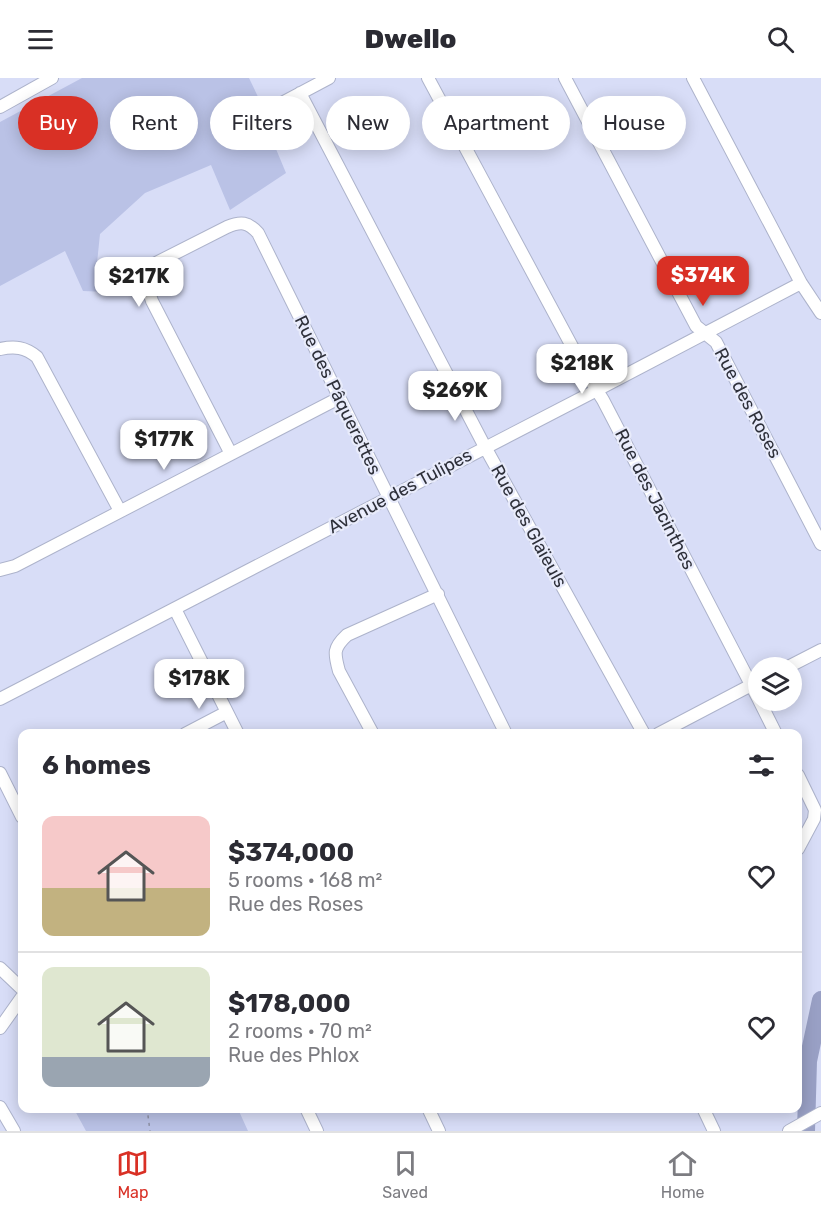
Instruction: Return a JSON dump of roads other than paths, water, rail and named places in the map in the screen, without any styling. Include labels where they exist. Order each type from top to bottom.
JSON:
[{"type":"street","points":[[0,107],[52,78]]},
{"type":"street","points":[[294,96],[328,78]]},
{"type":"street","name":"Rue des Jacinthes","points":[[428,78],[748,670]]},
{"type":"street","name":"Rue des Roses","points":[[565,78],[696,326],[716,342],[821,544]]},
{"type":"street","points":[[693,78],[801,283],[821,313]]},
{"type":"street","name":"Rue des Glaïeuls","points":[[300,93],[485,447],[641,729]]},
{"type":"street","name":"Rue des Pâquerettes","points":[[231,454],[152,300],[147,279],[149,270],[156,263],[227,227],[236,223],[245,223],[258,233],[504,729]]},
{"type":"street","name":"Avenue des Tulipes","points":[[0,699],[801,283]]},
{"type":"street","points":[[0,349],[18,347],[29,350],[37,357],[120,511]]},
{"type":"street","points":[[0,570],[15,566],[339,398]]},
{"type":"street","points":[[370,729],[339,671],[335,651],[339,643],[347,635],[438,594]]},
{"type":"street","points":[[175,609],[236,729]]},
{"type":"street","points":[[802,660],[821,650]]},
{"type":"street","points":[[668,729],[748,687]]},
{"type":"street","name":"Rue des Jacinthes","points":[[764,711],[774,729]]},
{"type":"street","points":[[195,729],[227,712]]},
{"type":"street","points":[[0,773],[18,809]]},
{"type":"street","points":[[802,784],[815,810],[814,819],[802,842]]},
{"type":"street","points":[[0,968],[18,985]]},
{"type":"street","points":[[0,1028],[18,1003]]},
{"type":"street","points":[[0,1107],[14,1131]]},
{"type":"street","points":[[308,1113],[317,1131]]},
{"type":"street","points":[[430,1113],[439,1131]]},
{"type":"street","points":[[705,1113],[714,1131]]},
{"type":"street","points":[[794,1128],[821,1113]]},
{"type":"waterway","points":[[806,1131],[808,1061],[821,1000]]}]
